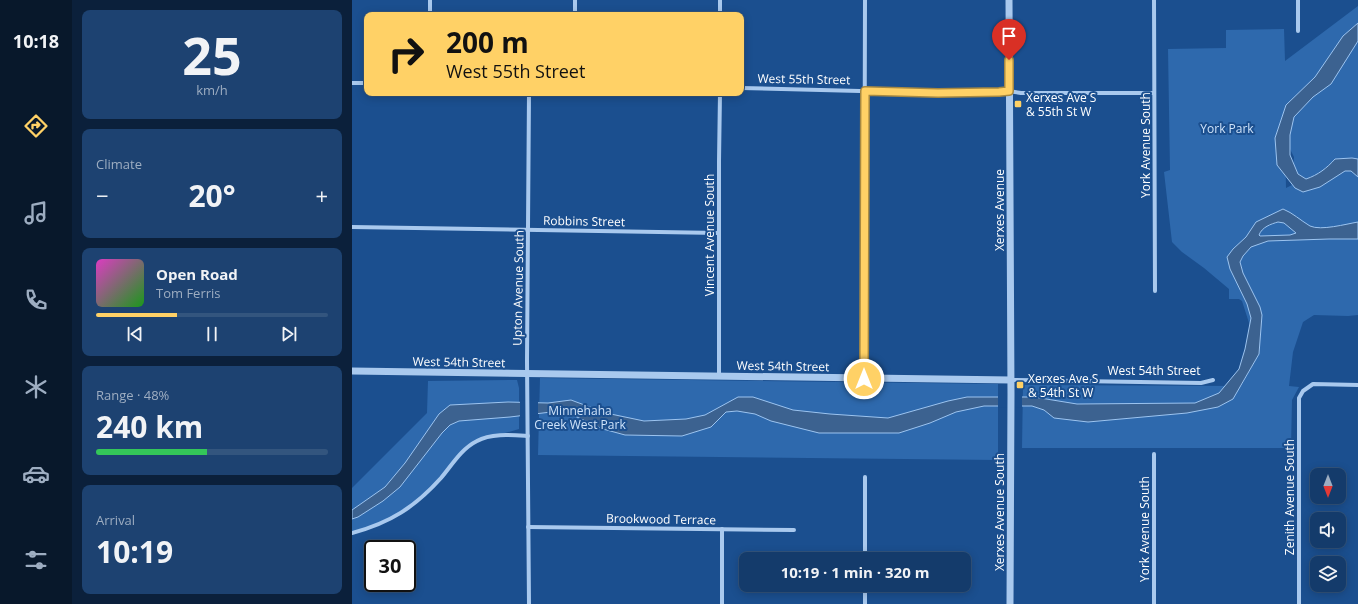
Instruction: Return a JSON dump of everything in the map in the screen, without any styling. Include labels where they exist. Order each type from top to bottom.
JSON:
[{"type":"street","points":[[430,0],[430,12]]},
{"type":"street","points":[[575,0],[575,12]]},
{"type":"street","points":[[720,0],[720,12]]},
{"type":"street","points":[[864,379],[865,0]]},
{"type":"street","name":"Xerxes Avenue","points":[[1009,0],[1011,421]]},
{"type":"street","name":"York Avenue South","points":[[1154,0],[1155,291]]},
{"type":"street","points":[[1298,0],[1298,31]]},
{"type":"street","points":[[352,83],[364,83]]},
{"type":"street","name":"West 55th Street","points":[[744,88],[938,93],[1009,91],[1021,93],[1154,93]]},
{"type":"street","name":"Upton Avenue South","points":[[529,96],[527,423],[529,604]]},
{"type":"street","name":"Vincent Avenue South","points":[[719,376],[718,161],[720,96]]},
{"type":"street","name":"Robbins Street","points":[[352,227],[719,233]]},
{"type":"street","name":"West 54th Street","points":[[352,371],[864,379],[1201,382],[1213,380]]},
{"type":"street","name":"Zenith Avenue South","points":[[1299,604],[1299,398],[1303,391],[1313,384],[1358,385]]},
{"type":"street","name":"Xerxes Avenue South","points":[[1010,604],[1011,421]]},
{"type":"street","points":[[352,533],[373,527],[393,518],[410,507],[426,494],[464,449],[477,440],[492,436],[528,436]]},
{"type":"street","name":"York Avenue South","points":[[1154,454],[1154,604]]},
{"type":"street","points":[[865,477],[865,552]]},
{"type":"street","name":"Brookwood Terrace","points":[[528,527],[794,530]]},
{"type":"street","points":[[722,529],[722,604]]},
{"type":"street","points":[[865,592],[865,604]]},
{"type":"green space","name":"York Park","points":[[1358,6],[1358,315],[1314,315],[1303,322],[1293,352],[1289,386],[1299,387],[1292,400],[1291,448],[1022,448],[1023,385],[1241,386],[1259,354],[1242,301],[1239,299],[1229,299],[1229,289],[1182,252],[1172,242],[1164,172],[1170,170],[1168,49],[1226,48],[1226,30],[1284,29],[1285,61]],"holes":[[[1285,139],[1294,157],[1292,185],[1286,188]]]},
{"type":"green space","name":"Minnehaha Creek West Park","points":[[540,378],[998,384],[998,460],[538,455]]},
{"type":"green space","name":"Minnehaha Creek West Park","points":[[517,380],[519,388],[519,429],[477,441],[464,449],[426,494],[393,518],[352,533],[352,488],[427,413],[428,381]]},
{"type":"shaded area","points":[[1358,23],[1358,41],[1331,84],[1313,97],[1294,117],[1290,135],[1290,155],[1298,174],[1306,179],[1322,171],[1335,159],[1352,158],[1358,159],[1358,177],[1351,171],[1345,171],[1320,187],[1303,192],[1295,188],[1277,165],[1275,138],[1286,105],[1315,77],[1343,36]]},
{"type":"shaded area","points":[[1283,209],[1310,226],[1320,228],[1358,222],[1358,239],[1268,241],[1251,247],[1243,256],[1240,262],[1243,273],[1260,307],[1262,315],[1259,354],[1233,399],[1218,407],[1187,413],[1088,422],[1054,418],[1044,410],[1032,406],[984,406],[956,412],[930,423],[899,433],[819,433],[771,421],[755,414],[737,411],[726,412],[711,427],[682,436],[625,435],[603,429],[566,412],[551,412],[459,421],[450,425],[442,433],[400,487],[383,501],[358,517],[352,519],[352,510],[385,487],[405,463],[439,414],[450,405],[508,402],[548,403],[571,400],[606,413],[644,421],[686,419],[705,415],[738,397],[753,397],[793,410],[888,418],[967,397],[1034,397],[1077,404],[1195,403],[1219,393],[1239,369],[1245,349],[1251,318],[1247,304],[1230,269],[1227,257],[1246,237],[1256,222]],"holes":[[[1278,222],[1284,223],[1296,233],[1290,235],[1259,235],[1264,228],[1270,225]]]},
{"type":"pier","points":[[998,395],[1022,395],[1022,408],[998,407]]},
{"type":"pier","points":[[520,400],[538,401],[538,415],[520,418]]},
{"type":"place","name":"Xerxes Ave S & 55th St W","points":[[1018,104]]},
{"type":"place","name":"Xerxes Ave S & 54th St W","points":[[1020,385]]},
{"type":"route","points":[[864,379],[863,300],[865,91],[938,93],[1009,91],[1009,60]]}]
